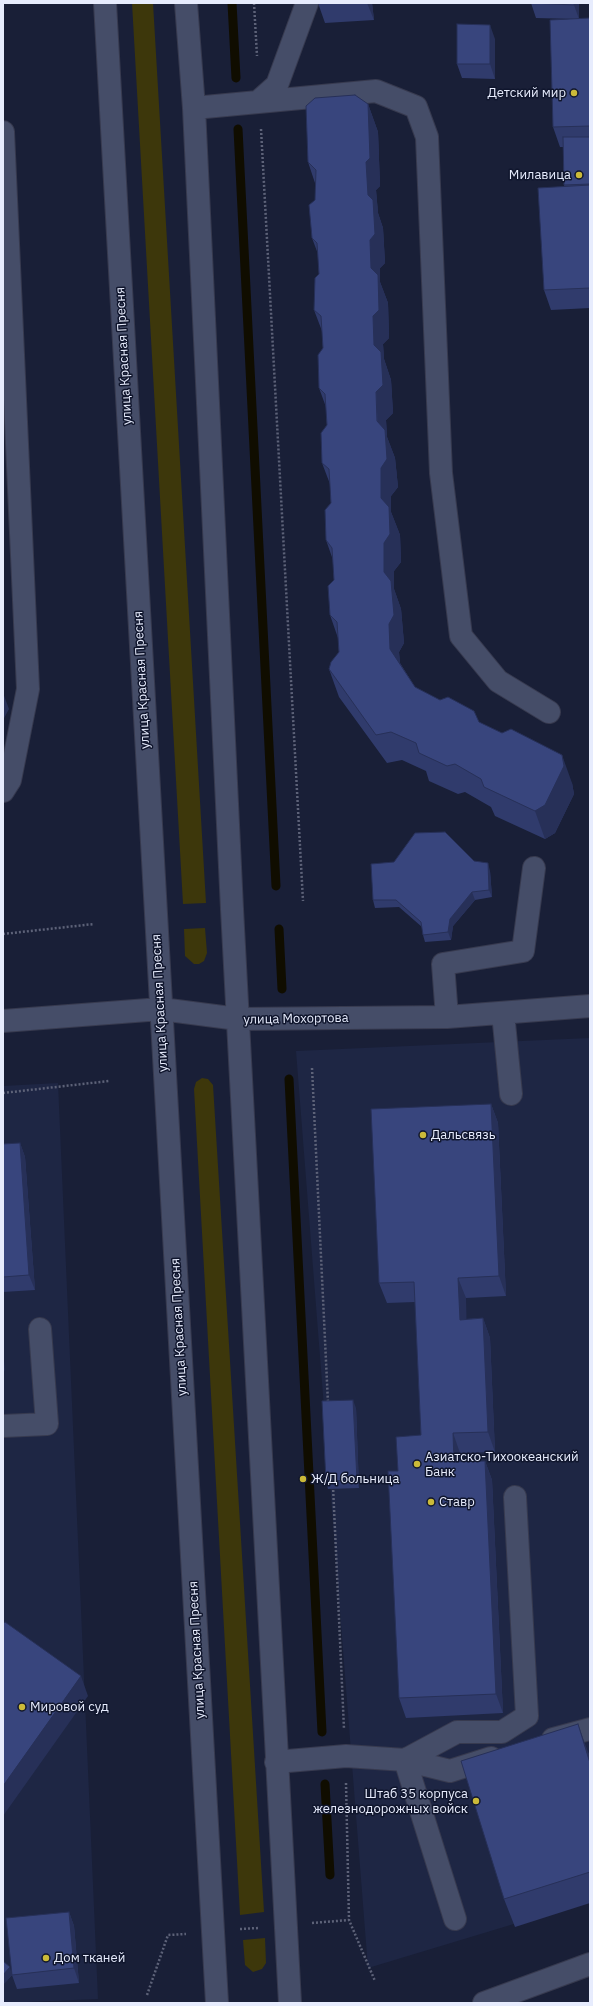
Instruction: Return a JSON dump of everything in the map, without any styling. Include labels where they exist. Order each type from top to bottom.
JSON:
[{"type":"street","name":"улица Красная Пресня","points":[[105,3],[217,2003]]},
{"type":"street","points":[[186,3],[194,108],[238,1019],[276,1762],[290,2003]]},
{"type":"street","points":[[260,102],[277,85],[307,3]]},
{"type":"street","points":[[194,108],[376,91],[416,107],[427,137],[441,473],[461,636],[498,681],[549,712]]},
{"type":"street","points":[[3,132],[28,688],[10,780],[3,792]]},
{"type":"street","points":[[448,1017],[443,964],[523,951],[534,868]]},
{"type":"street","name":"улица Мохортова","points":[[3,1021],[161,1009],[238,1019],[448,1017],[590,1006]]},
{"type":"street","points":[[504,1013],[511,1094]]},
{"type":"street","points":[[3,1426],[47,1424],[40,1329]]},
{"type":"street","points":[[405,1760],[457,1732],[502,1732],[527,1716],[515,1498]]},
{"type":"street","points":[[532,1745],[588,1733]]},
{"type":"street","points":[[276,1762],[346,1756],[405,1760],[450,1771],[509,1752]]},
{"type":"street","points":[[405,1760],[455,1919]]},
{"type":"street","points":[[484,2003],[590,1964]]},
{"type":"path","points":[[254,3],[303,901]]},
{"type":"path","points":[[3,934],[94,924]]},
{"type":"path","points":[[312,1068],[329,1408]]},
{"type":"path","points":[[3,1093],[109,1081]]},
{"type":"path","points":[[332,1479],[346,1756],[350,1920],[374,1981]]},
{"type":"path","points":[[147,1995],[168,1935]]},
{"type":"shaded area","points":[[132,3],[153,3],[206,903],[183,904]]},
{"type":"shaded area","points":[[205,928],[207,953],[204,961],[199,964],[194,964],[185,956],[184,929]]},
{"type":"shaded area","points":[[590,1038],[590,1901],[368,1968],[296,1051]]},
{"type":"shaded area","points":[[202,1078],[208,1079],[213,1085],[264,1912],[240,1915],[194,1089],[196,1082]]},
{"type":"shaded area","points":[[58,1083],[98,1999],[3,2003],[3,1086]]},
{"type":"shaded area","points":[[265,1938],[266,1963],[262,1969],[253,1972],[245,1965],[243,1940]]},
{"type":"building","points":[[531,3],[574,3],[574,5]]},
{"type":"building","name":"Детский мир","points":[[590,18],[590,126],[553,127],[550,20]]},
{"type":"building","points":[[457,24],[490,25],[490,64],[457,64]]},
{"type":"building","points":[[355,95],[368,104],[370,158],[366,162],[368,195],[373,200],[375,234],[370,240],[371,268],[378,275],[379,310],[373,316],[374,345],[381,352],[383,385],[376,392],[377,421],[385,430],[387,459],[381,468],[381,498],[389,507],[390,534],[384,543],[384,572],[391,581],[394,615],[389,624],[390,649],[415,687],[440,700],[448,697],[474,711],[479,722],[502,733],[511,729],[562,755],[564,766],[545,805],[535,811],[484,787],[481,779],[455,764],[447,766],[419,753],[416,743],[391,732],[376,735],[329,669],[331,662],[339,652],[337,622],[330,615],[328,586],[334,580],[332,548],[326,540],[325,510],[331,503],[329,469],[322,463],[321,433],[327,425],[325,394],[319,388],[318,355],[323,348],[321,316],[314,310],[315,278],[319,274],[317,243],[312,238],[309,205],[315,200],[316,170],[308,162],[306,106],[315,98]]},
{"type":"building","points":[[563,137],[590,137],[590,184],[564,185]]},
{"type":"building","points":[[590,185],[590,288],[544,290],[538,188]]},
{"type":"building","points":[[445,832],[474,861],[488,863],[489,890],[472,892],[450,919],[448,932],[423,935],[421,922],[396,900],[373,900],[371,864],[394,862],[415,833]]},
{"type":"building","points":[[491,1104],[499,1276],[458,1278],[460,1320],[483,1318],[488,1432],[453,1433],[454,1462],[485,1461],[496,1694],[399,1698],[388,1471],[398,1471],[396,1437],[421,1435],[414,1282],[379,1283],[371,1109]]},
{"type":"building","points":[[20,1143],[29,1275],[3,1277],[3,1144]]},
{"type":"building","points":[[353,1400],[357,1480],[326,1481],[322,1401]]},
{"type":"building","points":[[5,1622],[81,1676],[3,1786],[3,1624]]},
{"type":"building","points":[[578,1724],[590,1763],[590,1872],[504,1899],[461,1761]]},
{"type":"building","name":"Дом тканей","points":[[69,1912],[74,1968],[12,1975],[6,1918]]},
{"type":"building","points":[[3,1961],[10,1967],[3,1975]]},
{"type":"waterway","points":[[232,3],[236,78]]},
{"type":"waterway","points":[[238,129],[276,886]]},
{"type":"waterway","points":[[279,929],[282,989]]},
{"type":"waterway","points":[[289,1079],[322,1732]]},
{"type":"waterway","points":[[325,1784],[330,1875]]},
{"type":"place","name":"Детский мир","points":[[574,93]]},
{"type":"place","name":"Милавица","points":[[579,175]]},
{"type":"place","name":"Дальсвязь","points":[[423,1135]]},
{"type":"place","name":"Азиатско-Тихоокеанский Банк","points":[[417,1464]]},
{"type":"place","name":"Ж/Д больница","points":[[303,1479]]},
{"type":"place","name":"Ставр","points":[[431,1502]]},
{"type":"place","name":"Мировой суд","points":[[22,1707]]},
{"type":"place","name":"Штаб 35 корпуса железнодорожных войск","points":[[476,1801]]},
{"type":"place","name":"Дом тканей","points":[[46,1958]]}]
